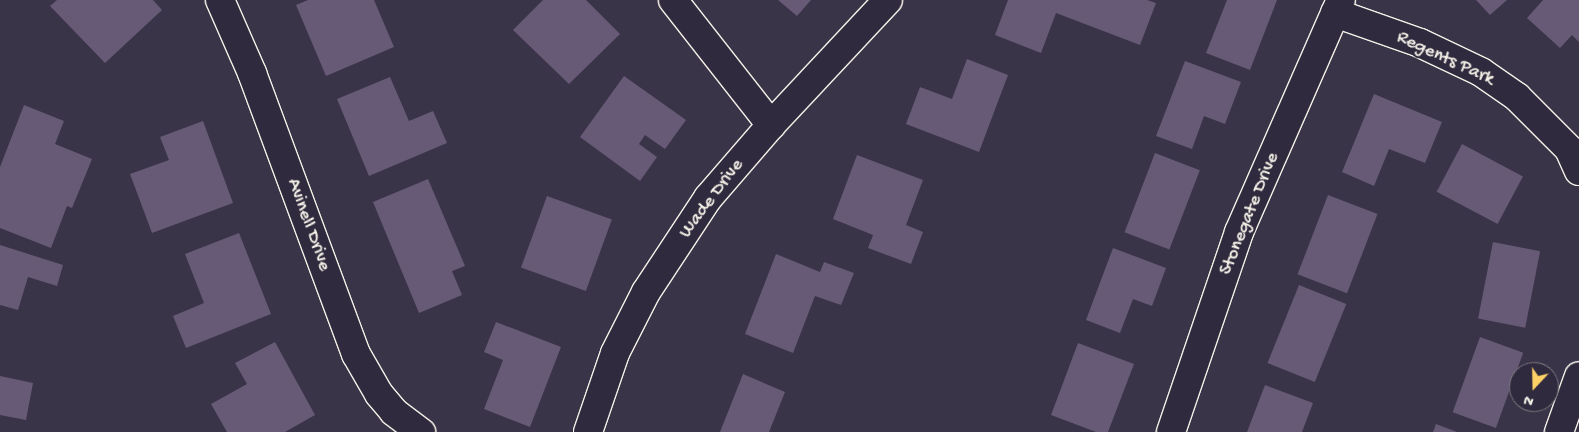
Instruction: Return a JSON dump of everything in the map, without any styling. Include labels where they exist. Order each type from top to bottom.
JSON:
[{"type":"street","name":"Avinell Drive","points":[[220,0],[252,73],[356,354],[379,394],[394,412],[421,432]]},
{"type":"street","points":[[673,0],[771,125]]},
{"type":"street","name":"Wade Drive","points":[[588,432],[615,353],[646,292],[708,198],[771,125],[888,0]]},
{"type":"street","name":"Regents Park","points":[[1338,6],[1481,72],[1524,103],[1569,149],[1579,171]]},
{"type":"street","name":"Stonegate Drive","points":[[1171,432],[1240,232],[1338,6]]},
{"type":"street","points":[[1560,432],[1579,376]]},
{"type":"building","points":[[57,0],[153,0],[162,10],[105,63],[50,6]]},
{"type":"building","points":[[308,0],[374,0],[394,47],[326,76],[296,5]]},
{"type":"building","points":[[543,0],[586,0],[620,34],[569,84],[513,30]]},
{"type":"building","points":[[778,0],[811,0],[797,16]]},
{"type":"building","points":[[1008,0],[1147,0],[1156,3],[1140,45],[1056,13],[1041,53],[995,35]]},
{"type":"building","points":[[1227,0],[1277,0],[1250,70],[1206,53]]},
{"type":"building","points":[[1476,0],[1507,0],[1490,15]]},
{"type":"building","points":[[1543,0],[1579,0],[1579,42],[1572,35],[1560,48],[1527,18]]},
{"type":"building","points":[[967,59],[1008,75],[979,152],[906,124],[920,87],[952,99]]},
{"type":"building","points":[[1185,61],[1241,82],[1225,124],[1204,116],[1192,149],[1156,136]]},
{"type":"building","points":[[624,76],[686,120],[665,149],[645,135],[639,144],[657,157],[640,181],[580,137]]},
{"type":"building","points":[[390,77],[409,121],[433,111],[447,143],[369,176],[337,99]]},
{"type":"building","points":[[1374,94],[1442,122],[1425,163],[1389,149],[1374,186],[1342,172]]},
{"type":"building","points":[[24,105],[64,121],[55,144],[92,159],[72,208],[67,206],[51,248],[0,228],[0,167]]},
{"type":"building","points":[[203,121],[233,203],[152,233],[130,174],[169,160],[160,137]]},
{"type":"building","points":[[1462,144],[1523,176],[1498,224],[1437,192]]},
{"type":"building","points":[[1155,153],[1200,170],[1169,250],[1125,232]]},
{"type":"building","points":[[857,155],[923,180],[906,225],[923,232],[911,264],[868,248],[873,235],[833,219]]},
{"type":"building","points":[[428,179],[465,266],[452,271],[462,295],[419,313],[373,202]]},
{"type":"building","points":[[1328,195],[1377,214],[1347,293],[1298,274]]},
{"type":"building","points":[[547,196],[612,220],[586,291],[521,267]]},
{"type":"building","points":[[239,233],[271,314],[186,348],[173,316],[204,303],[185,254]]},
{"type":"building","points":[[1493,242],[1540,251],[1525,328],[1478,319]]},
{"type":"building","points":[[0,245],[63,265],[57,286],[28,277],[18,310],[0,305]]},
{"type":"building","points":[[1113,248],[1166,268],[1152,306],[1133,299],[1120,333],[1086,320]]},
{"type":"building","points":[[776,254],[820,272],[824,262],[854,273],[841,305],[815,296],[793,353],[745,334]]},
{"type":"building","points":[[1299,285],[1346,304],[1315,382],[1268,363]]},
{"type":"building","points":[[496,322],[561,347],[530,427],[484,409],[503,360],[484,352]]},
{"type":"building","points":[[1480,337],[1523,353],[1520,362],[1509,362],[1509,392],[1496,428],[1453,412]]},
{"type":"building","points":[[275,342],[315,415],[285,432],[227,432],[211,404],[247,384],[235,363]]},
{"type":"building","points":[[1078,343],[1134,364],[1108,432],[1096,432],[1051,415]]},
{"type":"building","points":[[743,374],[785,392],[769,432],[720,432]]},
{"type":"building","points":[[0,376],[33,383],[26,420],[0,415]]},
{"type":"building","points":[[1265,385],[1313,403],[1302,432],[1247,432]]},
{"type":"building","points":[[1436,424],[1457,432],[1433,432]]}]
